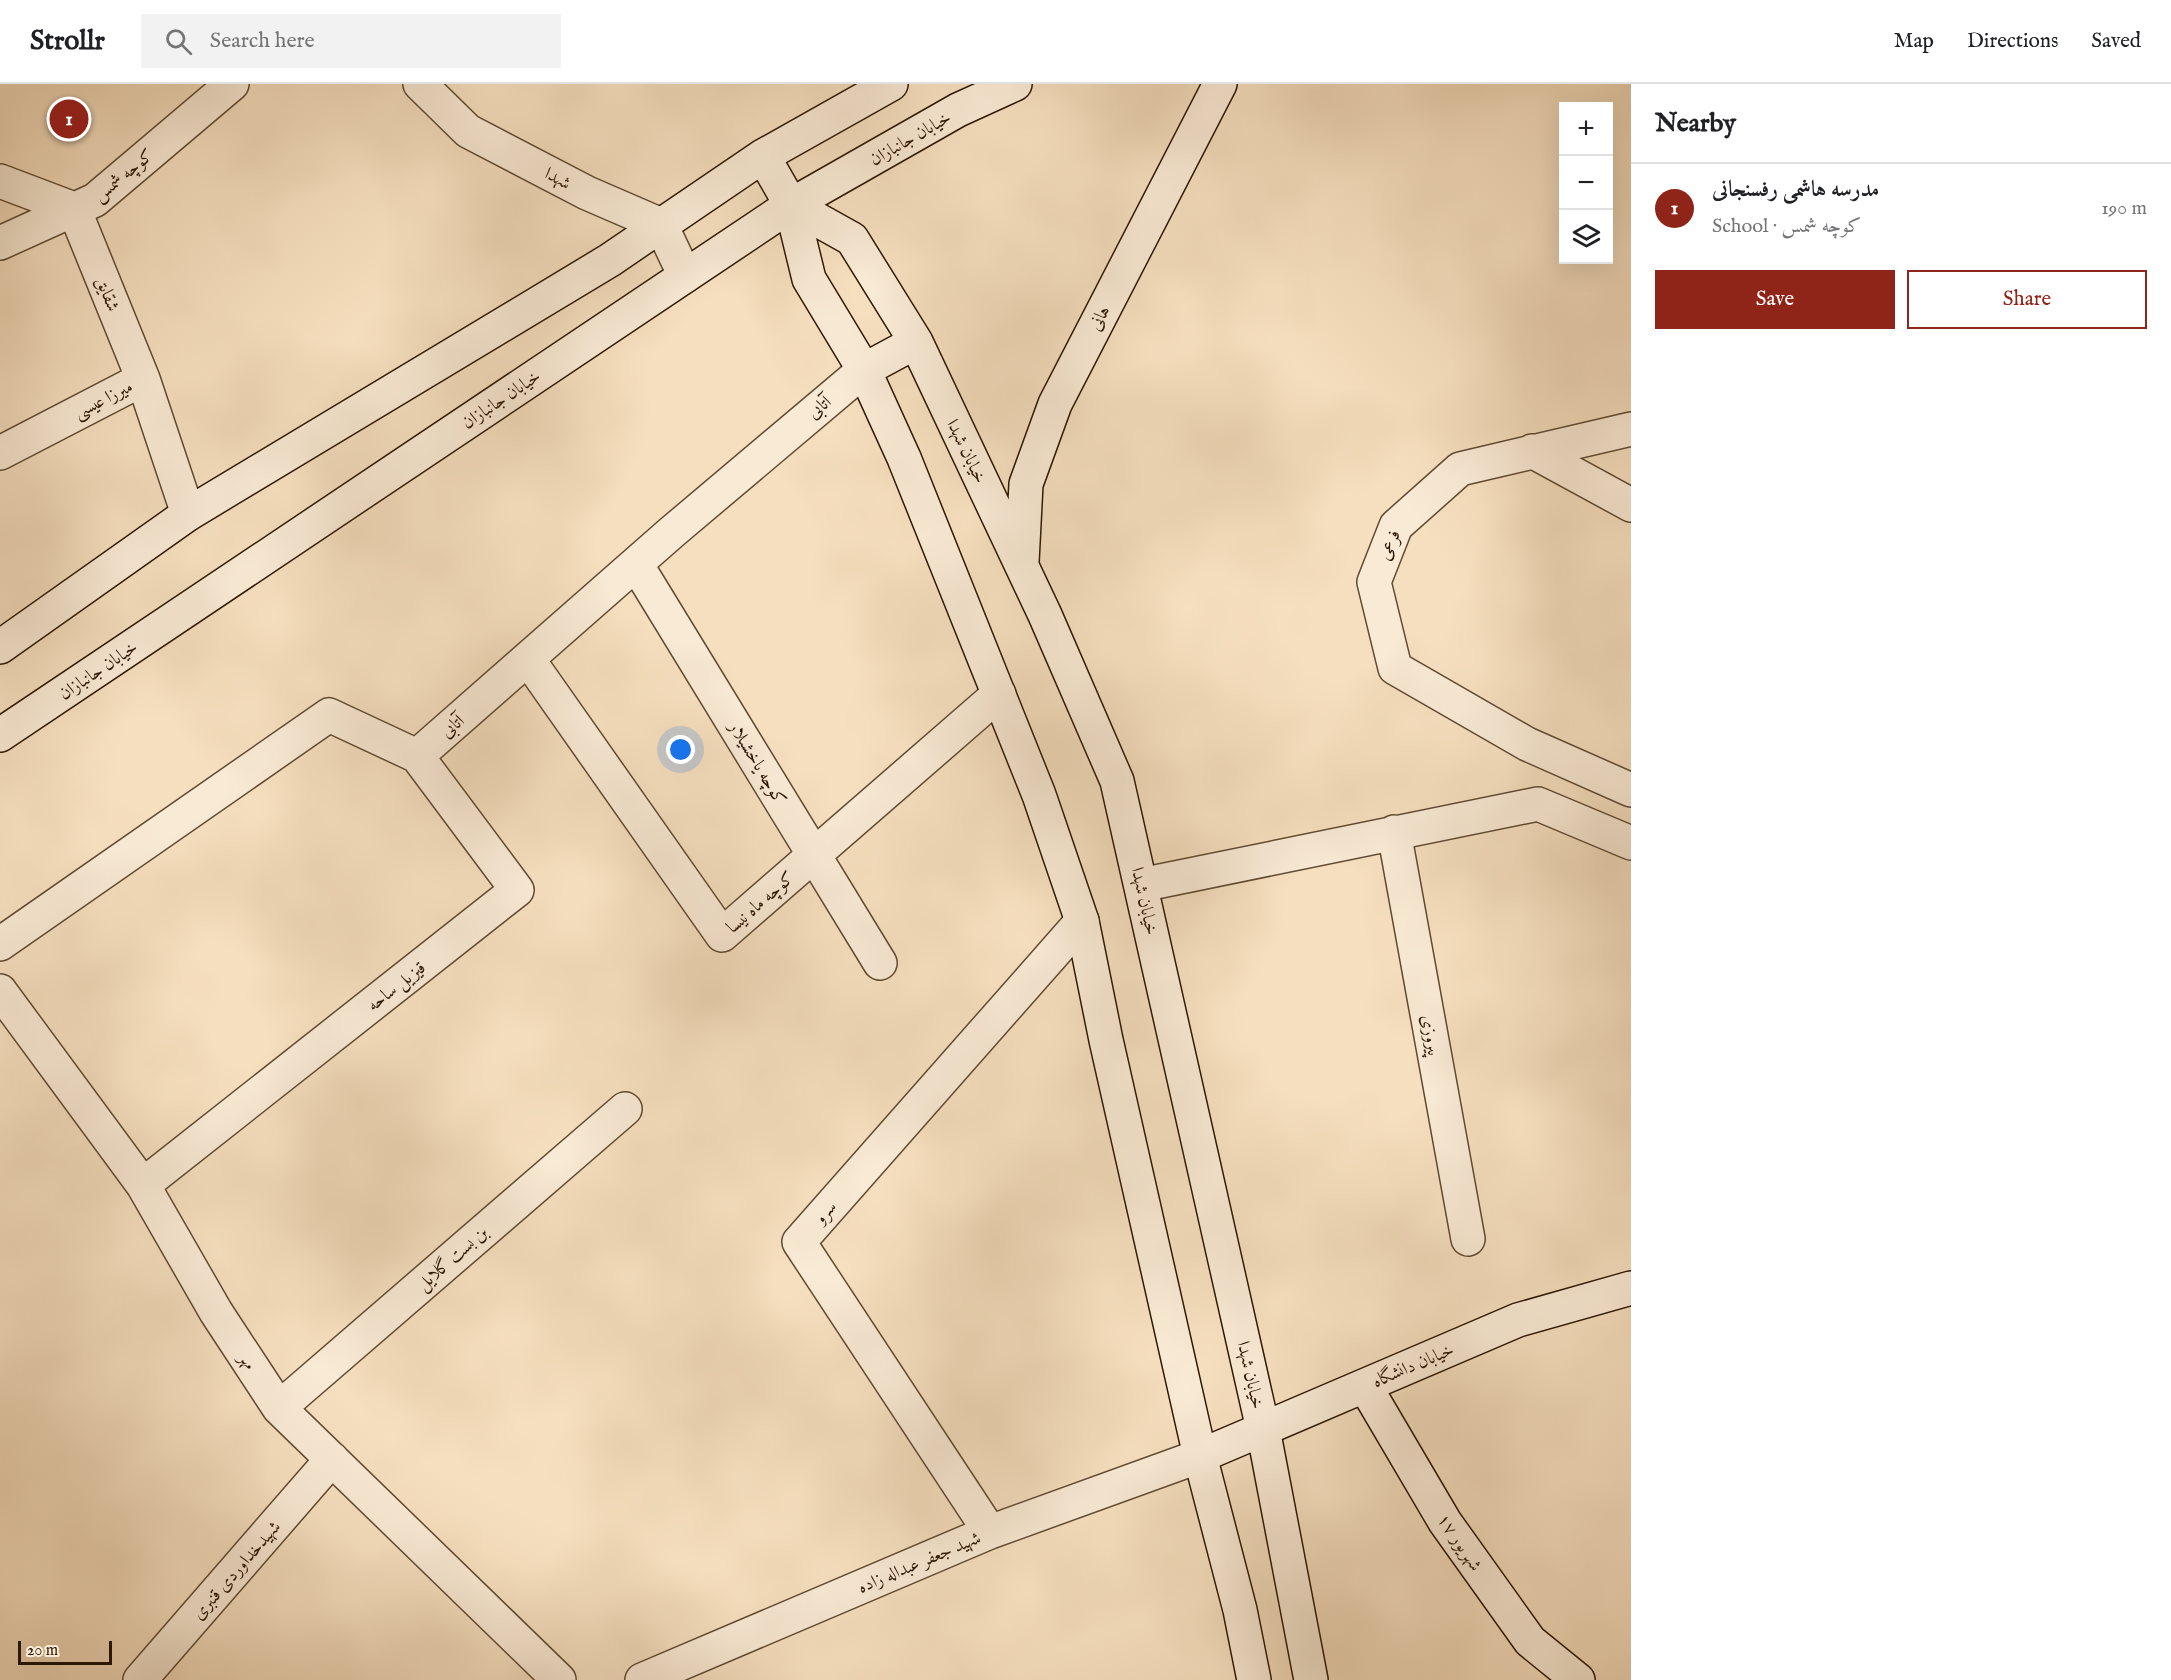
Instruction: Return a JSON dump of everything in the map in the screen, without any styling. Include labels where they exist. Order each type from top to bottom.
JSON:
[{"type":"street","name":"کوچه شمس","points":[[0,243],[95,200],[232,84]]},
{"type":"street","name":"شهدا","points":[[420,84],[468,131],[586,193],[661,225]]},
{"type":"street","points":[[0,647],[188,514],[600,266],[763,156],[891,84]]},
{"type":"street","name":"خیابان جانبازان","points":[[0,735],[791,205],[958,110],[1015,84]]},
{"type":"street","name":"هانی","points":[[1022,565],[1026,484],[1055,404],[1220,84]]},
{"type":"street","points":[[763,156],[791,205],[809,279],[864,370],[904,458],[1039,795],[1082,921],[1106,1040],[1200,1456],[1240,1610],[1254,1680]]},
{"type":"street","points":[[0,181],[74,209]]},
{"type":"street","name":"خیابان شهدا","points":[[791,205],[852,239],[916,342],[1022,565],[1117,781],[1263,1429],[1311,1680]]},
{"type":"street","name":"شقایق","points":[[74,209],[142,379]]},
{"type":"street","points":[[661,225],[685,276]]},
{"type":"street","name":"آتابی","points":[[417,756],[636,564],[864,370],[916,342]]},
{"type":"street","name":"میرزا عیسی","points":[[0,453],[142,379],[188,514]]},
{"type":"street","name":"فرعی","points":[[1631,429],[1460,469],[1396,526],[1374,582],[1395,668],[1527,744],[1631,790]]},
{"type":"street","points":[[1532,451],[1631,505]]},
{"type":"street","name":"کوچه یاخشیلار","points":[[636,564],[880,963]]},
{"type":"street","name":"کوچه ماه نیسا","points":[[528,659],[722,935],[999,694]]},
{"type":"street","points":[[0,944],[329,715],[417,756]]},
{"type":"street","name":"قیزیل ساحه","points":[[143,1185],[517,890],[417,756]]},
{"type":"street","points":[[1141,885],[1538,804],[1631,843]]},
{"type":"street","name":"پیروزی","points":[[1394,832],[1468,1239]]},
{"type":"street","name":"سرو","points":[[990,1532],[799,1242],[1082,921]]},
{"type":"street","name":"مهر","points":[[0,991],[143,1185],[216,1312],[279,1408],[559,1680]]},
{"type":"street","name":"بن بست گلایل","points":[[279,1408],[625,1109]]},
{"type":"street","name":"خیابان دانشگاه","points":[[1200,1456],[1518,1320],[1631,1287]]},
{"type":"street","name":"۱۷ شهریور","points":[[1365,1386],[1445,1522],[1530,1641],[1578,1680]]},
{"type":"street","name":"شهید جعفر عبداله زاده","points":[[642,1680],[990,1532],[1200,1456]]},
{"type":"street","name":"شهیدخداوردی قنبری","points":[[140,1680],[332,1460]]},
{"type":"place","name":"مدرسه هاشمی رفسنجانی","points":[[69,119]]}]
